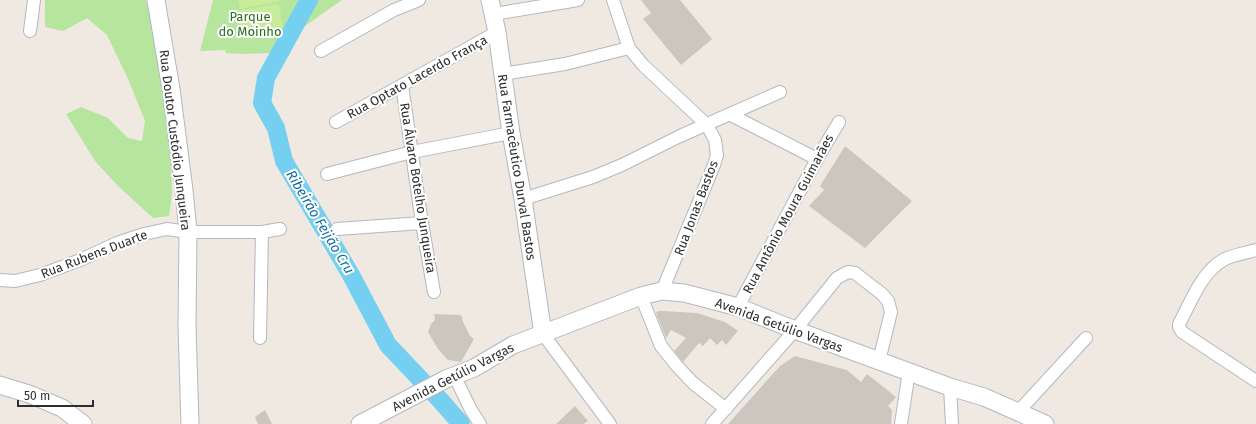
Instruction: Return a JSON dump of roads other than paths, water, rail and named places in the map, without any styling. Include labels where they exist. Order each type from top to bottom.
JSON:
[{"type":"main road","name":"Rua Doutor Custódio Junqueira","points":[[156,0],[183,183],[188,232],[187,327],[190,424]]},
{"type":"main road","name":"Rua Farmacêutico Durval Bastos","points":[[492,7],[543,334]]},
{"type":"main road","name":"Avenida Getúlio Vargas","points":[[360,424],[450,377],[474,368],[513,345],[641,296],[662,291],[684,293],[738,307],[795,330],[950,387],[984,397],[1045,424]]},
{"type":"main road","points":[[0,385],[29,394],[62,408],[83,424]]},
{"type":"street","points":[[30,31],[34,0]]},
{"type":"street","points":[[321,51],[394,10],[419,0]]},
{"type":"street","points":[[492,7],[578,0]]},
{"type":"street","points":[[613,0],[629,48],[642,65],[707,125]]},
{"type":"street","name":"Rua Optato Lacerdo França","points":[[336,122],[497,32]]},
{"type":"street","points":[[503,74],[565,64],[629,48]]},
{"type":"street","name":"Rua Álvaro Botelho Junqueira","points":[[402,85],[422,223],[434,292]]},
{"type":"street","points":[[522,198],[544,193],[608,171],[780,92]]},
{"type":"street","points":[[731,115],[817,159]]},
{"type":"street","name":"Rua Antônio Moura Guimarães","points":[[738,307],[817,159],[839,122]]},
{"type":"street","name":"Rua Jonas Bastos","points":[[662,291],[717,155],[715,140],[707,125]]},
{"type":"street","points":[[327,174],[412,152],[511,133]]},
{"type":"street","points":[[338,229],[422,223]]},
{"type":"street","name":"Rua Rubens Duarte","points":[[0,280],[15,281],[40,275],[80,260],[118,243],[144,234],[167,229],[188,232],[262,232],[280,229]]},
{"type":"street","points":[[260,338],[262,232]]},
{"type":"street","points":[[1256,250],[1224,259],[1211,269],[1204,277],[1179,324],[1179,327],[1182,332],[1256,381]]},
{"type":"street","points":[[712,424],[842,274],[848,272],[855,273],[882,294],[888,301],[891,312],[879,361]]},
{"type":"street","points":[[641,296],[662,346],[677,366],[693,383],[726,409]]},
{"type":"street","points":[[543,334],[610,424]]},
{"type":"street","points":[[1018,412],[1086,338]]},
{"type":"street","points":[[901,424],[909,371]]},
{"type":"street","points":[[450,377],[480,424]]},
{"type":"street","points":[[950,387],[952,424]]},
{"type":"waterway","name":"Ribeirão Feijão Cru","points":[[309,0],[266,78],[262,103],[276,128],[284,161],[351,275],[388,345],[461,424]]},
{"type":"park label","name":"Parque do Moinho","points":[[250,24]]}]
